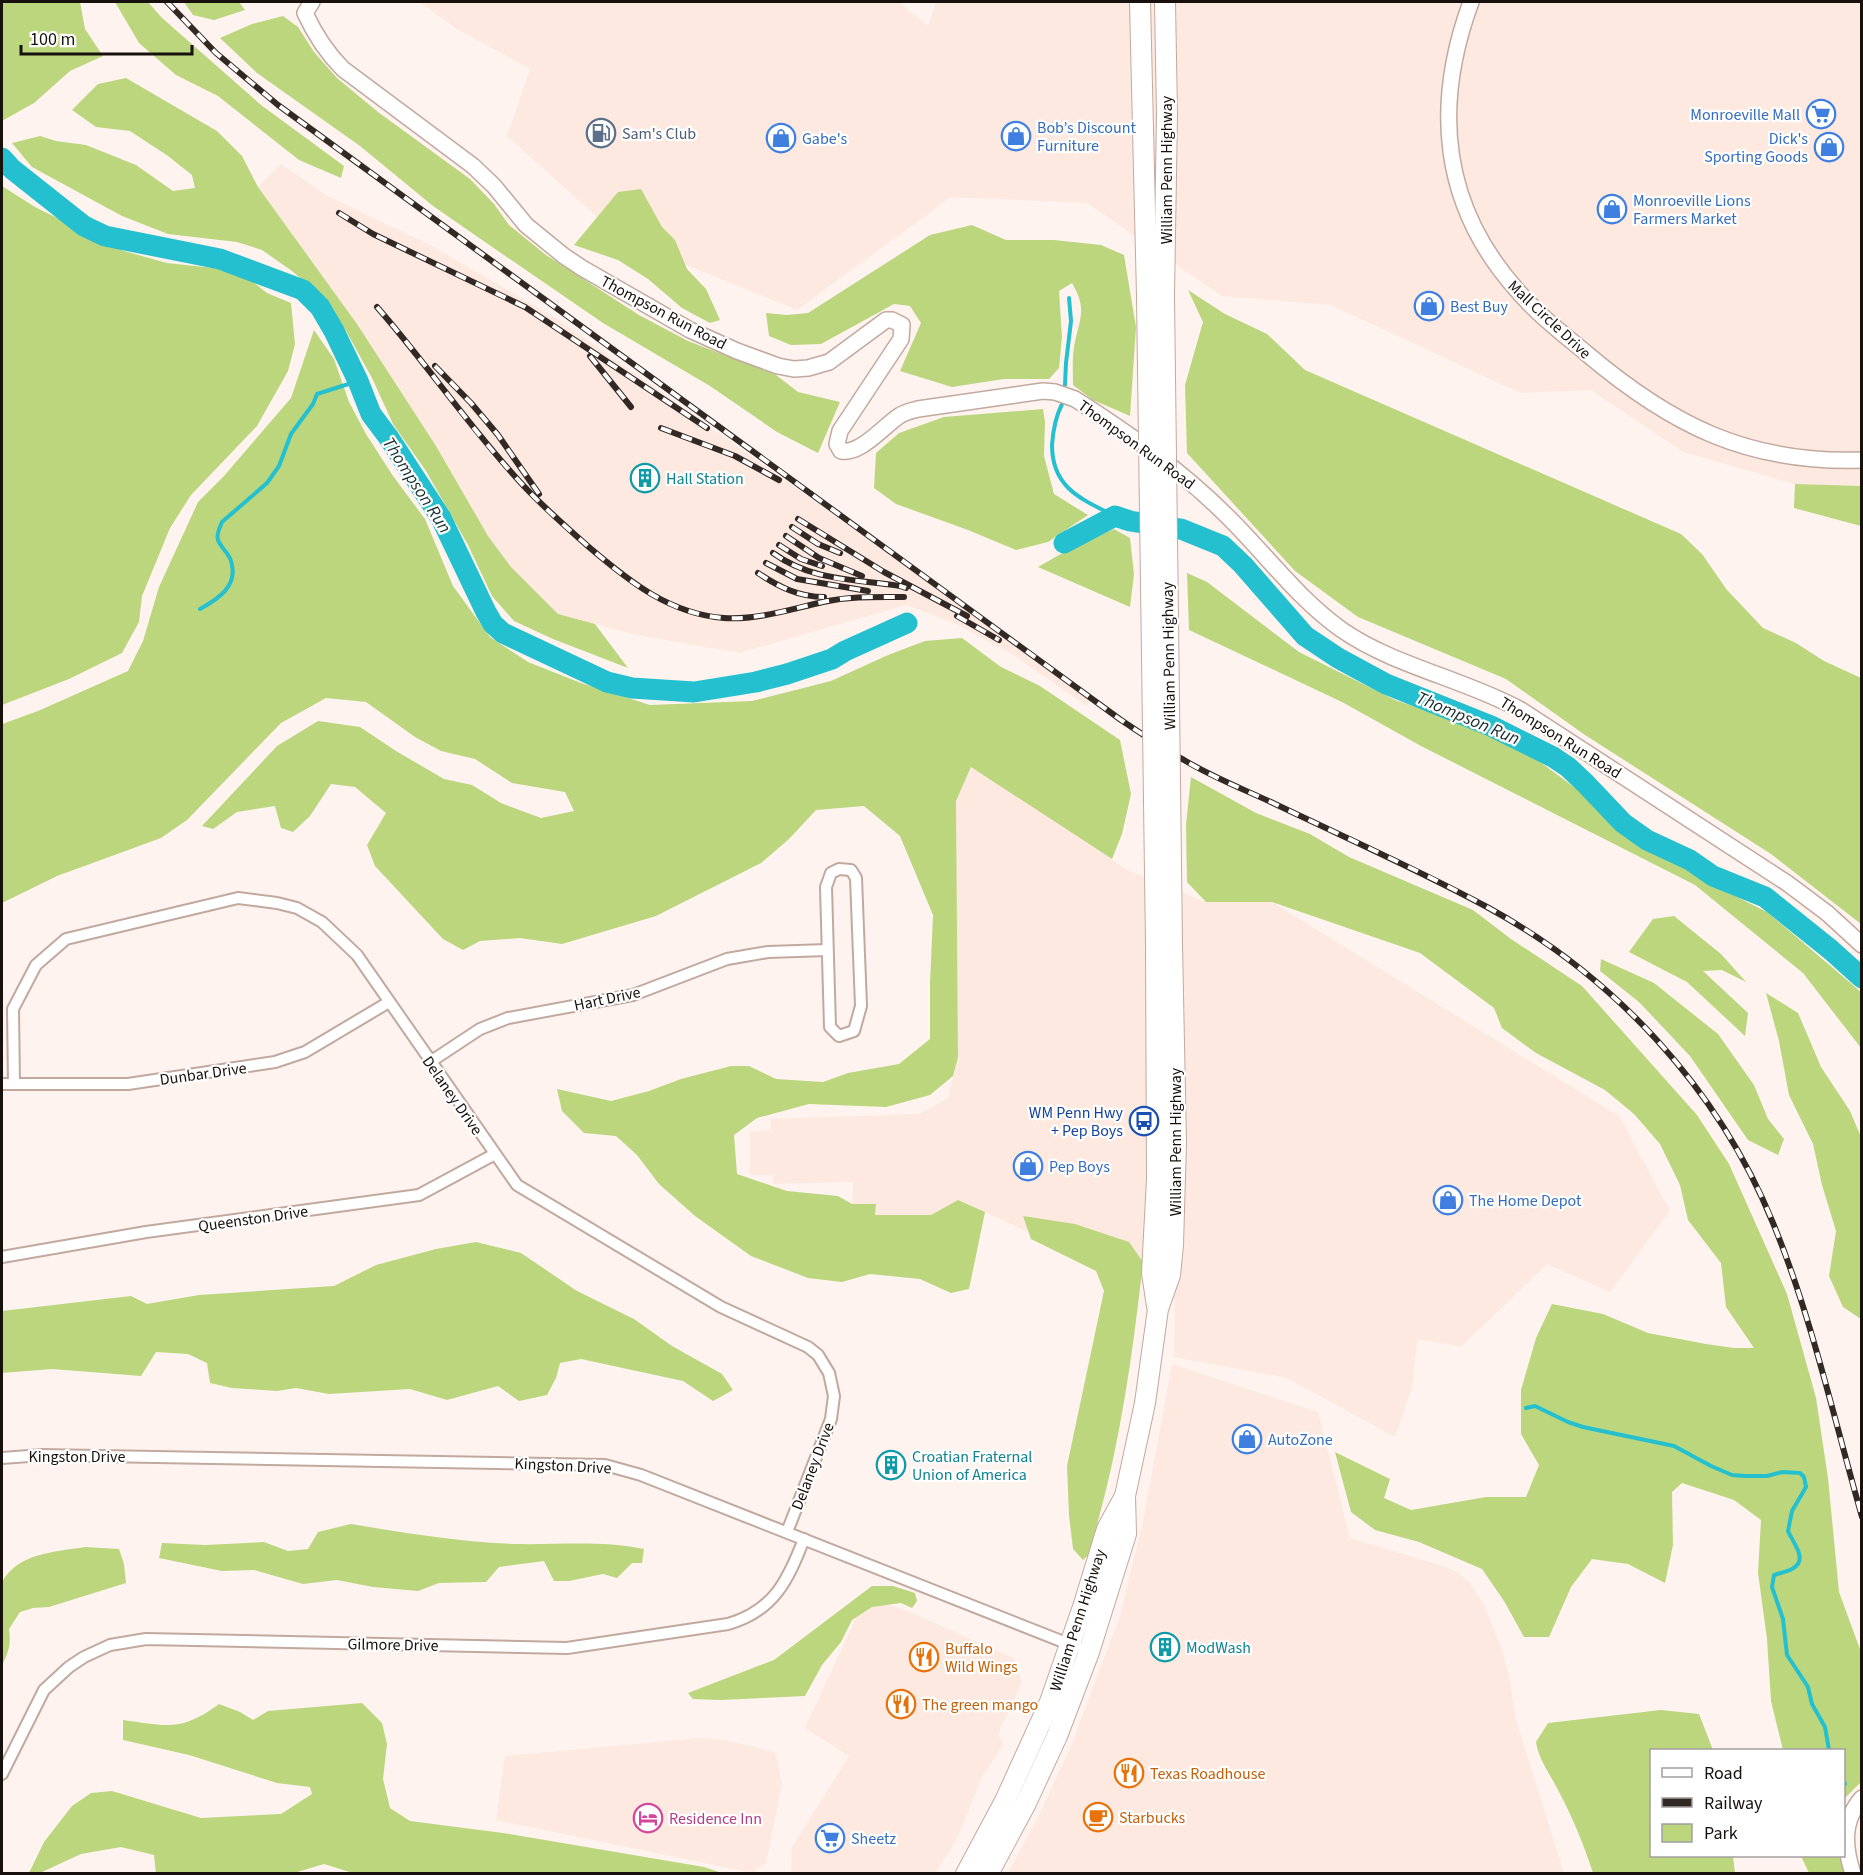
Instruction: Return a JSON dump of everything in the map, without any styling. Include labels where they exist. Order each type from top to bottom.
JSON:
[{"type":"highway","name":"William Penn Highway","points":[[988,1874],[1042,1769],[1089,1653],[1126,1534],[1125,1496],[1144,1403],[1158,1309],[1152,1274],[1164,945],[1156,296],[1142,128],[1140,2]]},
{"type":"highway","name":"William Penn Highway","points":[[1156,296],[1167,123],[1165,2]]},
{"type":"highway","name":"William Penn Highway","points":[[966,1874],[991,1829],[1050,1702],[1071,1644],[1107,1528],[1125,1496]]},
{"type":"street","name":"Mall Circle Drive","points":[[1471,2],[1457,45],[1450,84],[1448,134],[1450,152],[1459,191],[1472,226],[1490,256],[1516,290],[1605,369],[1648,401],[1686,423],[1729,441],[1772,453],[1822,460],[1862,460]]},
{"type":"street","name":"Thompson Run Road","points":[[309,7],[316,36],[327,53],[343,69],[485,176],[532,231],[582,268],[690,330],[778,366],[794,369],[829,362],[886,320],[897,322],[902,326],[901,339],[840,431],[837,444],[841,451],[846,452],[859,447],[899,416],[918,409],[1043,392],[1055,392],[1075,399],[1187,478],[1228,517],[1304,599],[1342,630],[1374,649],[1483,691],[1521,710],[1787,883],[1827,913],[1862,945]]},
{"type":"street","points":[[839,869],[851,870],[856,878],[861,1006],[854,1031],[838,1036],[830,1027],[827,950],[826,886],[831,873],[839,869]]},
{"type":"street","name":"Delaney Drive","points":[[14,1084],[13,1009],[36,965],[66,939],[238,898],[297,908],[322,922],[357,955],[517,1185],[721,1307],[797,1340],[818,1355],[833,1385],[831,1419],[787,1532]]},
{"type":"street","name":"Hart Drive","points":[[430,1062],[480,1029],[508,1018],[633,995],[727,958],[768,952],[827,950]]},
{"type":"street","name":"Dunbar Drive","points":[[2,1084],[128,1084],[275,1062],[305,1052],[388,1002]]},
{"type":"street","name":"Queenston Drive","points":[[2,1257],[146,1232],[419,1195],[495,1154]]},
{"type":"street","name":"Kingston Drive","points":[[2,1458],[42,1455],[605,1465],[641,1475],[1089,1653]]},
{"type":"street","name":"Gilmore Drive","points":[[2,1774],[44,1690],[69,1667],[110,1645],[146,1639],[567,1648],[728,1624],[752,1616],[772,1599],[789,1575],[804,1539]]},
{"type":"street","points":[[1853,1874],[1846,1849],[1846,1829],[1849,1816],[1862,1798]]},
{"type":"shaded area","points":[[419,2],[899,2],[928,26],[936,2],[1861,2],[1861,486],[1795,484],[1683,452],[1591,390],[1520,393],[1331,305],[1222,296],[1087,203],[951,197],[797,310],[622,239],[507,136],[530,69],[457,29]]},
{"type":"shaded area","points":[[281,164],[326,195],[430,245],[559,320],[1090,700],[1087,706],[1013,655],[958,625],[907,605],[739,653],[632,634],[558,614],[511,568],[488,536],[436,446],[357,324],[258,187]]},
{"type":"shaded area","points":[[972,766],[1129,871],[1206,902],[1272,902],[1619,1116],[1670,1211],[1610,1292],[1547,1264],[1461,1347],[1417,1339],[1412,1388],[1395,1437],[1287,1378],[1174,1357],[1175,1300],[959,1200],[931,1215],[874,1215],[876,1204],[852,1204],[853,1182],[773,1184],[773,1175],[750,1175],[750,1132],[770,1130],[771,1119],[919,1114],[948,1098],[958,1057],[956,801]]},
{"type":"shaded area","points":[[1172,1364],[1318,1412],[1350,1538],[1446,1567],[1470,1583],[1484,1605],[1503,1652],[1516,1720],[1564,1873],[1008,1873],[1041,1811],[1072,1743],[1120,1616],[1143,1521]]},
{"type":"shaded area","points":[[872,1599],[912,1613],[1013,1658],[1022,1682],[998,1734],[1003,1745],[982,1777],[957,1839],[935,1873],[791,1874],[792,1847],[849,1756],[805,1728],[854,1622],[864,1603]]},
{"type":"shaded area","points":[[700,1738],[726,1740],[775,1752],[782,1784],[766,1863],[753,1873],[496,1820],[505,1756]]},
{"type":"green space","points":[[2,2],[80,2],[85,29],[103,56],[70,71],[34,103],[2,121]]},
{"type":"green space","points":[[115,2],[148,2],[161,17],[261,105],[344,166],[341,178],[299,160],[218,96],[176,75],[139,43]]},
{"type":"green space","points":[[184,2],[239,2],[245,10],[214,20],[193,15]]},
{"type":"green space","points":[[283,16],[298,27],[314,52],[337,78],[378,112],[470,179],[494,204],[509,225],[546,255],[639,315],[688,341],[776,375],[798,392],[840,402],[818,453],[777,432],[710,386],[603,323],[433,206],[360,146],[257,73],[220,38],[252,24]]},
{"type":"green space","points":[[126,78],[217,131],[242,156],[258,187],[357,324],[436,446],[488,536],[511,567],[558,614],[595,624],[628,668],[514,621],[492,596],[468,545],[426,471],[393,424],[372,378],[346,331],[319,294],[262,250],[237,242],[168,234],[122,216],[32,167],[12,143],[40,136],[56,141],[86,145],[136,165],[173,191],[195,188],[192,175],[130,131],[96,127],[72,110],[98,84]]},
{"type":"green space","points":[[2,186],[35,207],[124,251],[167,263],[214,268],[248,278],[267,293],[291,303],[295,344],[288,371],[257,426],[191,495],[170,528],[142,596],[139,622],[122,653],[69,679],[2,705]]},
{"type":"green space","points":[[641,189],[662,227],[675,240],[687,269],[706,289],[720,320],[710,323],[682,308],[648,279],[618,260],[574,245],[618,192]]},
{"type":"green space","points":[[972,225],[1006,240],[1054,240],[1101,245],[1124,255],[1136,327],[1130,416],[1093,400],[1073,385],[1073,352],[1081,308],[1072,283],[1059,291],[1062,337],[1059,368],[1049,379],[1004,379],[952,387],[900,371],[921,323],[910,306],[894,304],[821,344],[791,345],[769,336],[766,313],[787,315],[808,313],[930,235]]},
{"type":"green space","points":[[1188,290],[1225,314],[1267,334],[1305,370],[1681,534],[1702,554],[1727,590],[1763,628],[1861,678],[1861,924],[1771,854],[1585,735],[1506,679],[1358,617],[1295,571],[1187,453],[1185,385],[1203,322]]},
{"type":"green space","points":[[314,330],[334,359],[349,402],[366,434],[425,519],[453,586],[490,637],[528,662],[581,683],[650,705],[752,701],[831,681],[925,641],[962,638],[1001,667],[1040,686],[1120,740],[1131,794],[1122,834],[1112,859],[971,767],[956,801],[958,1057],[953,1076],[930,1095],[886,1107],[809,1104],[757,1118],[734,1135],[737,1174],[787,1191],[838,1196],[852,1204],[876,1204],[875,1215],[931,1215],[958,1200],[985,1212],[969,1289],[951,1293],[920,1279],[870,1274],[842,1282],[808,1278],[751,1256],[695,1216],[659,1184],[637,1155],[616,1136],[584,1133],[562,1111],[557,1089],[611,1101],[731,1066],[749,1066],[776,1079],[823,1082],[848,1073],[899,1064],[930,1039],[933,915],[900,836],[864,806],[816,810],[789,839],[761,863],[656,916],[562,944],[520,938],[480,941],[463,950],[443,939],[375,866],[367,845],[386,813],[355,787],[331,784],[310,816],[293,832],[281,828],[275,806],[237,812],[213,829],[202,826],[277,746],[318,721],[360,727],[444,779],[472,785],[501,803],[541,818],[574,811],[565,792],[512,783],[475,759],[441,751],[415,737],[366,702],[326,698],[281,723],[187,820],[161,838],[57,876],[2,903],[2,724],[38,711],[128,671],[143,641],[159,587],[198,502],[224,476],[291,398]]},
{"type":"green space","points":[[1043,409],[1044,456],[1054,494],[1088,515],[1048,542],[1016,550],[896,504],[874,488],[876,453],[899,433],[944,417]]},
{"type":"green space","points":[[1795,484],[1861,486],[1861,526],[1794,508]]},
{"type":"green space","points":[[1114,529],[1130,538],[1134,574],[1130,607],[1038,567],[1073,547]]},
{"type":"green space","points":[[1187,573],[1207,582],[1299,652],[1395,700],[1463,723],[1532,756],[1578,790],[1614,828],[1721,889],[1767,912],[1861,992],[1861,1048],[1803,973],[1695,885],[1421,746],[1342,702],[1189,630]]},
{"type":"green space","points":[[1191,777],[1256,813],[1310,834],[1349,857],[1473,910],[1511,939],[1582,986],[1697,1115],[1729,1164],[1787,1294],[1816,1398],[1828,1478],[1839,1592],[1861,1652],[1861,1782],[1845,1798],[1845,1749],[1783,1749],[1771,1701],[1767,1639],[1758,1573],[1761,1520],[1734,1500],[1682,1483],[1672,1492],[1673,1545],[1665,1583],[1628,1564],[1592,1559],[1571,1587],[1549,1637],[1524,1637],[1504,1601],[1482,1569],[1419,1542],[1375,1530],[1351,1512],[1335,1452],[1390,1479],[1384,1498],[1411,1510],[1486,1497],[1526,1497],[1539,1465],[1521,1434],[1521,1390],[1536,1338],[1552,1304],[1603,1314],[1648,1333],[1734,1348],[1754,1348],[1726,1307],[1721,1263],[1688,1220],[1680,1185],[1660,1144],[1634,1114],[1605,1090],[1536,1053],[1502,1028],[1494,1008],[1420,953],[1272,902],[1206,902],[1187,882],[1186,825]]},
{"type":"green space","points":[[1674,916],[1721,954],[1746,982],[1722,970],[1703,971],[1748,1013],[1745,1036],[1687,982],[1629,952],[1653,919]]},
{"type":"green space","points":[[1601,959],[1654,983],[1718,1034],[1754,1085],[1768,1119],[1784,1139],[1778,1155],[1748,1140],[1690,1056],[1639,1002],[1600,971]]},
{"type":"green space","points":[[1766,993],[1798,1013],[1821,1067],[1850,1111],[1861,1137],[1861,1319],[1843,1307],[1829,1276],[1836,1231],[1813,1144],[1789,1095],[1779,1041]]},
{"type":"green space","points":[[1023,1216],[1075,1224],[1129,1242],[1143,1262],[1129,1373],[1116,1447],[1099,1519],[1088,1555],[1083,1560],[1073,1549],[1067,1466],[1104,1291],[1096,1271],[1031,1239]]},
{"type":"green space","points":[[476,1242],[521,1253],[577,1291],[634,1319],[672,1346],[722,1374],[733,1390],[713,1401],[683,1381],[581,1359],[560,1363],[556,1378],[547,1395],[519,1401],[498,1386],[447,1400],[410,1389],[329,1394],[296,1388],[277,1391],[232,1388],[210,1383],[207,1363],[188,1354],[156,1352],[141,1376],[52,1369],[2,1373],[2,1311],[131,1296],[147,1304],[199,1295],[334,1286],[376,1265],[436,1249]]},
{"type":"green space","points":[[351,1524],[474,1541],[515,1544],[595,1544],[644,1549],[642,1563],[632,1563],[617,1578],[603,1574],[569,1581],[554,1581],[544,1561],[499,1567],[486,1582],[439,1583],[418,1591],[373,1587],[337,1580],[303,1584],[254,1570],[222,1571],[159,1558],[162,1543],[205,1545],[264,1542],[288,1551],[308,1549],[318,1532]]},
{"type":"green space","points":[[85,1547],[119,1549],[124,1564],[126,1583],[49,1607],[20,1612],[9,1629],[9,1648],[2,1665],[2,1582],[9,1572],[27,1559]]},
{"type":"green space","points":[[872,1586],[893,1586],[915,1593],[917,1601],[912,1608],[901,1603],[872,1607],[852,1620],[841,1642],[822,1665],[805,1696],[720,1700],[693,1699],[688,1693],[774,1660]]},
{"type":"green space","points":[[362,1703],[382,1723],[387,1744],[383,1779],[390,1808],[410,1821],[503,1833],[704,1867],[722,1873],[356,1874],[324,1864],[294,1873],[156,1874],[154,1855],[121,1847],[81,1854],[42,1872],[29,1873],[44,1842],[72,1806],[91,1793],[112,1791],[201,1818],[281,1814],[312,1794],[310,1787],[277,1783],[189,1755],[123,1740],[123,1720],[173,1725],[194,1719],[219,1704],[253,1720],[268,1711]]},
{"type":"green space","points":[[1661,1710],[1699,1714],[1713,1749],[1650,1749],[1650,1857],[1733,1857],[1735,1873],[1593,1873],[1574,1822],[1546,1768],[1536,1742],[1548,1723]]},
{"type":"green space","points":[[1801,1857],[1844,1857],[1849,1873],[1809,1873]]},
{"type":"waterway","name":"Thompson Run","points":[[2,158],[12,169],[84,226],[105,236],[220,259],[303,290],[320,307],[334,331],[371,414],[441,518],[486,612],[493,624],[503,633],[607,682],[632,688],[694,692],[756,682],[787,674],[832,659],[907,623]]},
{"type":"waterway","points":[[1065,385],[1071,321],[1069,298]]},
{"type":"waterway","points":[[200,609],[220,596],[232,578],[230,558],[218,538],[222,522],[267,483],[279,466],[291,434],[313,404],[317,394],[358,381]]},
{"type":"waterway","points":[[1062,404],[1055,424],[1052,445],[1057,472],[1063,482],[1080,497],[1115,516]]},
{"type":"waterway","name":"Thompson Run","points":[[1064,543],[1115,516],[1130,521],[1181,529],[1223,546],[1243,565],[1305,636],[1338,658],[1386,684],[1491,726],[1553,757],[1585,783],[1623,823],[1647,840],[1690,860],[1713,876],[1765,897],[1862,978]]},
{"type":"waterway","points":[[1526,1408],[1535,1406],[1583,1427],[1674,1446],[1732,1475],[1767,1476],[1782,1472],[1800,1473],[1804,1477],[1806,1487],[1792,1511],[1788,1531],[1800,1556],[1799,1561],[1792,1569],[1774,1575],[1772,1587],[1783,1619],[1787,1655],[1808,1687],[1812,1704],[1825,1727],[1829,1749]]},
{"type":"railway","points":[[167,2],[216,53],[278,105],[1121,720],[1168,751],[1206,772],[1407,866],[1487,907],[1578,966],[1619,1002],[1657,1040],[1692,1082],[1723,1126],[1750,1173],[1773,1223],[1799,1295],[1822,1369],[1862,1517]]},
{"type":"railway","points":[[339,213],[373,234],[525,307],[707,428]]},
{"type":"railway","points":[[377,307],[502,462],[529,492],[605,561],[636,584],[668,603],[704,615],[737,618],[762,616],[843,599],[904,597]]},
{"type":"railway","points":[[590,356],[631,407]]},
{"type":"railway","points":[[435,366],[498,435],[539,494]]},
{"type":"railway","points":[[661,428],[735,456],[779,480]]},
{"type":"railway","points":[[798,519],[884,572],[967,616]]},
{"type":"railway","points":[[792,527],[818,544],[840,553]]},
{"type":"railway","points":[[786,536],[819,558],[862,576]]},
{"type":"railway","points":[[779,545],[801,559],[822,566]]},
{"type":"railway","points":[[773,553],[788,562],[818,574],[906,588]]},
{"type":"railway","points":[[766,563],[797,579],[868,591]]},
{"type":"railway","points":[[758,573],[790,590],[815,597],[824,597]]},
{"type":"railway","points":[[957,616],[999,640]]},
{"type":"place","name":"Monroeville Mall","points":[[1821,114]]},
{"type":"place","name":"Sam's Club","points":[[601,133]]},
{"type":"place","name":"Bob’s Discount Furniture","points":[[1016,136]]},
{"type":"place","name":"Gabe's","points":[[781,138]]},
{"type":"place","name":"Dick's Sporting Goods","points":[[1829,147]]},
{"type":"place","name":"Monroeville Lions Farmers Market","points":[[1612,209]]},
{"type":"place","name":"Best Buy","points":[[1429,306]]},
{"type":"place","name":"Hall Station","points":[[645,478]]},
{"type":"place","name":"WM Penn Hwy + Pep Boys","points":[[1144,1121]]},
{"type":"place","name":"Pep Boys","points":[[1028,1166]]},
{"type":"place","name":"The Home Depot","points":[[1448,1200]]},
{"type":"place","name":"AutoZone","points":[[1247,1439]]},
{"type":"place","name":"Croatian Fraternal Union of America","points":[[891,1465]]},
{"type":"place","name":"ModWash","points":[[1165,1647]]},
{"type":"place","name":"Buffalo Wild Wings","points":[[924,1657]]},
{"type":"place","name":"The green mango","points":[[901,1704]]},
{"type":"place","name":"Texas Roadhouse","points":[[1129,1773]]},
{"type":"place","name":"Starbucks","points":[[1098,1817]]},
{"type":"place","name":"Residence Inn","points":[[648,1818]]},
{"type":"place","name":"Sheetz","points":[[830,1838]]}]
